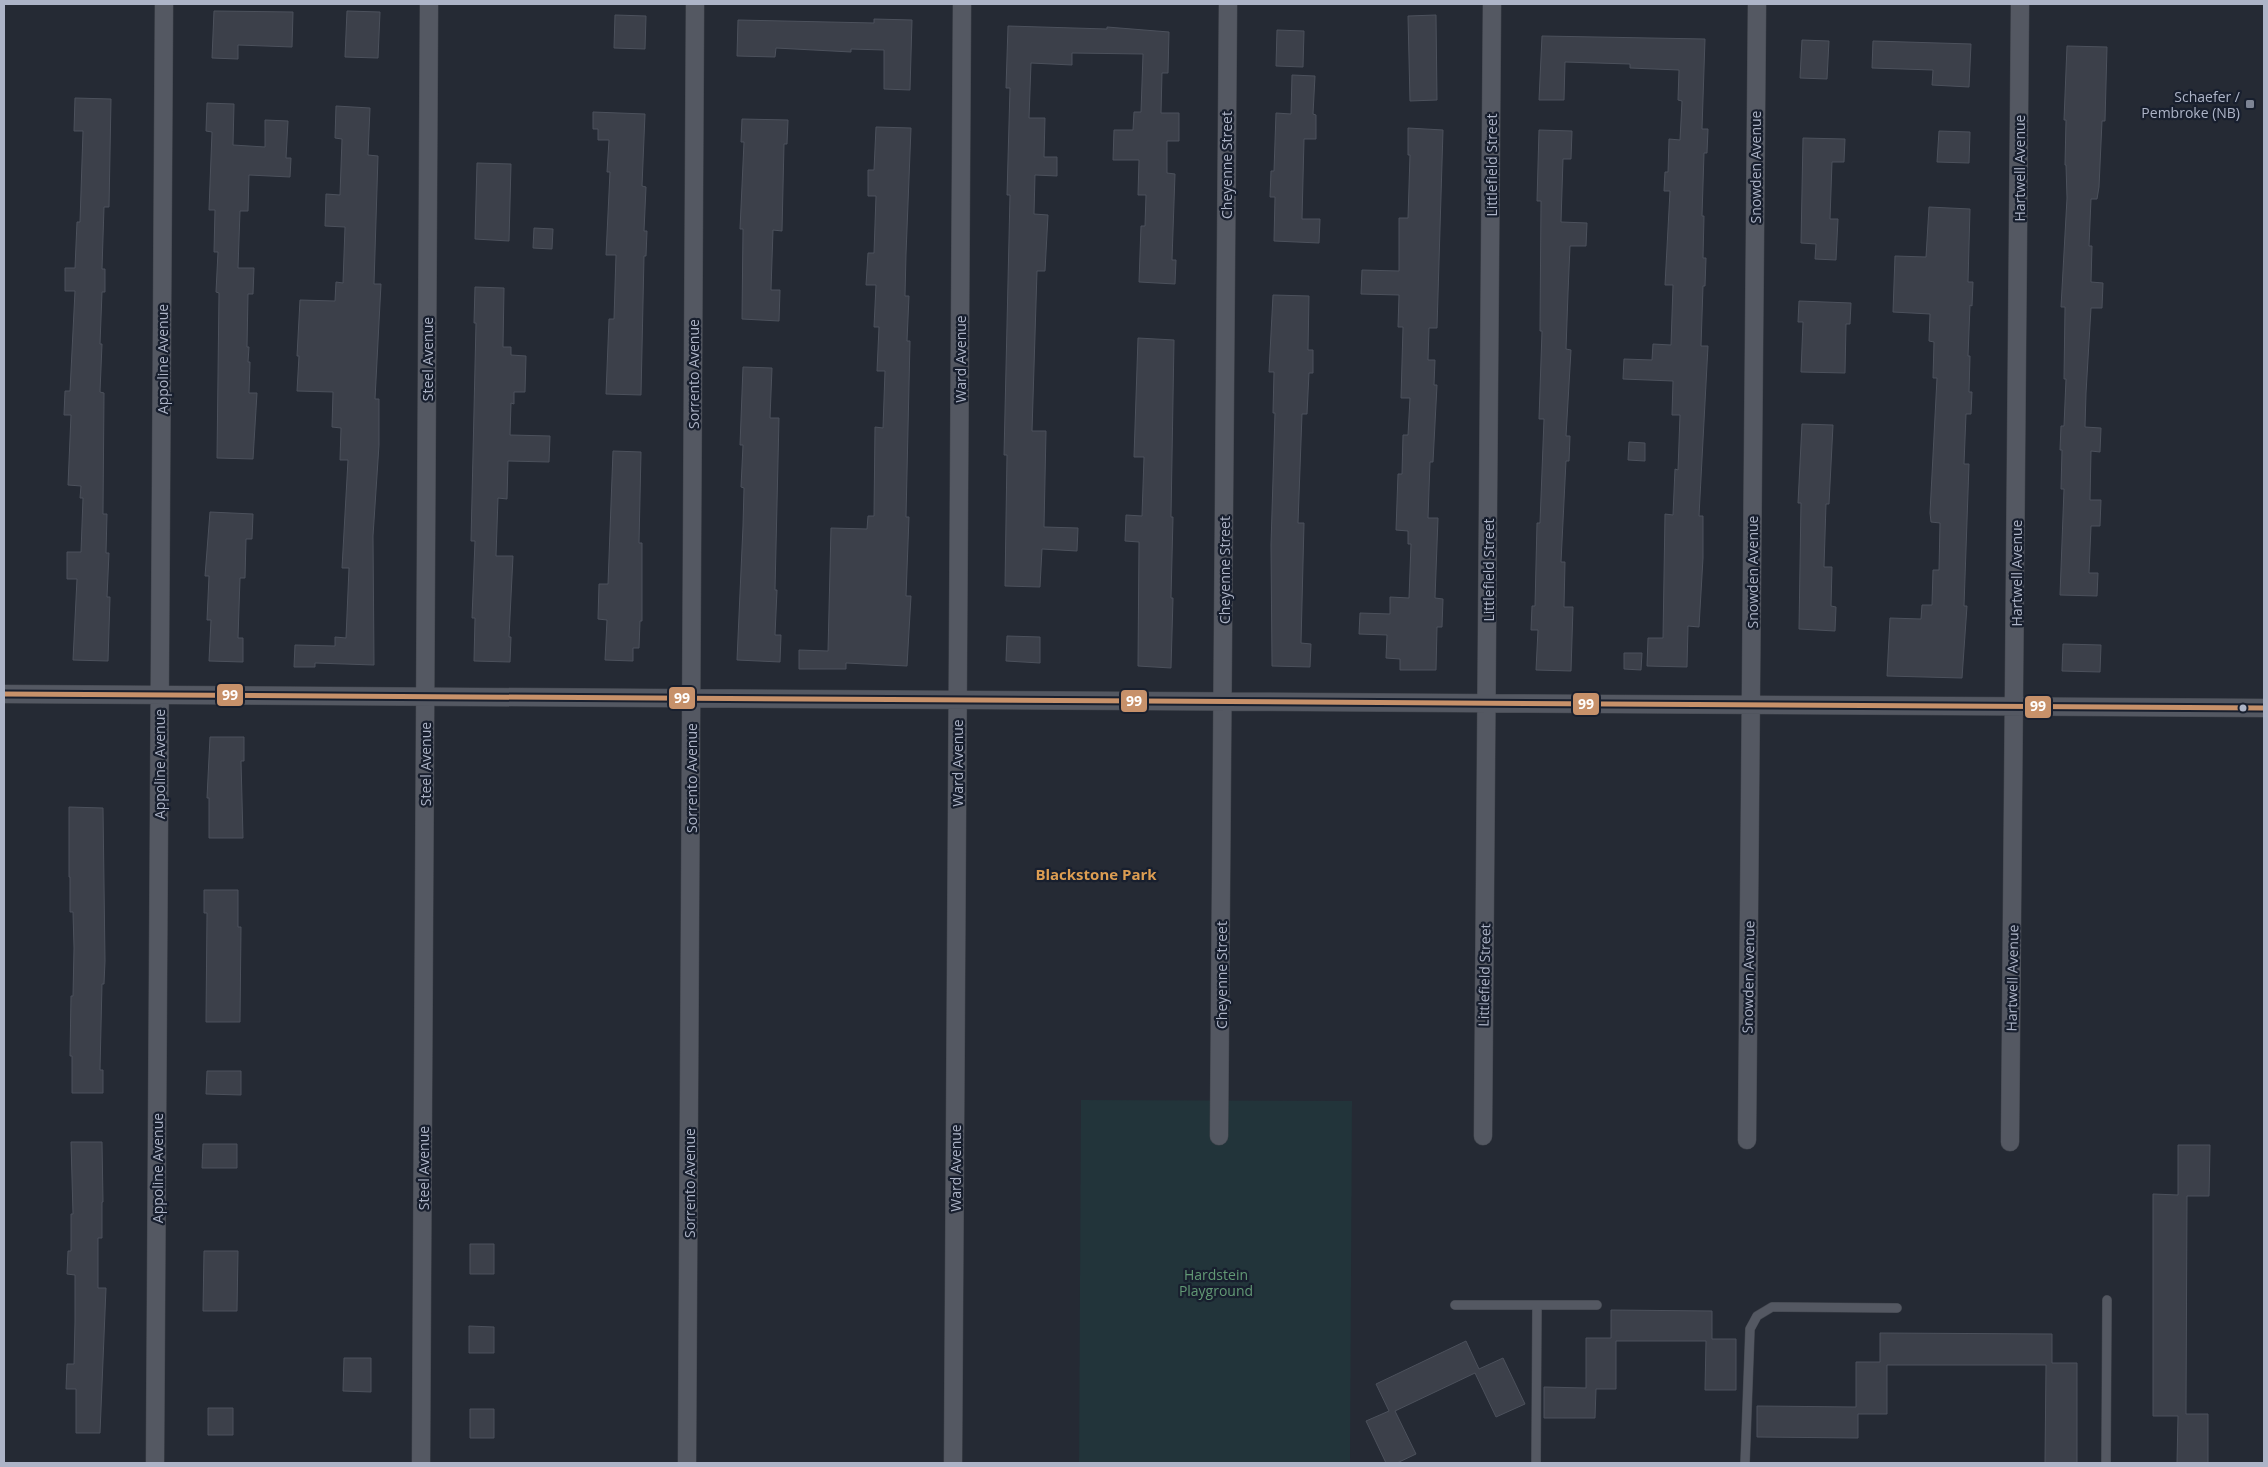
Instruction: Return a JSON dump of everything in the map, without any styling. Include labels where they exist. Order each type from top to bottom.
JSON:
[{"type":"street","name":"Appoline Avenue","points":[[155,1463],[164,4]]},
{"type":"street","name":"Steel Avenue","points":[[421,1463],[430,4]]},
{"type":"street","name":"Sorrento Avenue","points":[[687,1463],[696,4]]},
{"type":"street","name":"Ward Avenue","points":[[953,1463],[962,4]]},
{"type":"street","name":"Cheyenne Street","points":[[1219,1136],[1228,4]]},
{"type":"street","name":"Littlefield Street","points":[[1483,1136],[1492,4]]},
{"type":"street","name":"Snowden Avenue","points":[[1746,1140],[1757,4]]},
{"type":"street","name":"Hartwell Avenue","points":[[2010,1142],[2020,4]]},
{"type":"street","points":[[4,694],[2264,708]]},
{"type":"lane","points":[[2106,1463],[2107,1300]]},
{"type":"lane","points":[[1455,1305],[1597,1305]]},
{"type":"lane","points":[[1536,1463],[1537,1305]]},
{"type":"lane","points":[[1745,1463],[1750,1329],[1757,1316],[1772,1307],[1897,1308]]},
{"type":"green space","name":"Hardstein Playground","points":[[1081,1100],[1352,1101],[1350,1463],[1079,1463]]},
{"type":"building","points":[[214,11],[293,12],[292,47],[238,45],[238,59],[212,58]]},
{"type":"building","points":[[347,11],[380,12],[378,58],[345,57]]},
{"type":"building","points":[[615,15],[646,16],[645,49],[614,48]]},
{"type":"building","points":[[1436,15],[1437,100],[1410,101],[1408,16]]},
{"type":"building","points":[[874,19],[912,20],[910,90],[884,89],[884,50],[851,49],[851,52],[776,48],[775,57],[737,56],[738,20],[874,23]]},
{"type":"building","points":[[1008,26],[1107,29],[1107,27],[1169,32],[1168,73],[1162,73],[1161,113],[1179,113],[1179,141],[1167,141],[1167,173],[1175,174],[1172,260],[1176,260],[1175,284],[1139,282],[1141,226],[1145,226],[1146,195],[1138,195],[1139,160],[1113,160],[1114,130],[1133,130],[1134,112],[1141,112],[1143,54],[1072,53],[1072,65],[1031,63],[1029,118],[1045,118],[1044,157],[1057,157],[1057,176],[1035,175],[1034,214],[1048,215],[1045,271],[1037,271],[1032,431],[1046,431],[1044,527],[1078,528],[1077,551],[1042,549],[1040,587],[1005,586],[1007,455],[1004,455],[1010,195],[1007,195],[1010,88],[1006,88]]},
{"type":"building","points":[[1277,30],[1304,31],[1303,67],[1276,66]]},
{"type":"building","points":[[1542,36],[1705,39],[1702,129],[1708,129],[1707,153],[1704,153],[1702,216],[1704,216],[1703,258],[1706,258],[1701,346],[1708,346],[1699,516],[1703,516],[1703,558],[1699,627],[1688,626],[1687,667],[1647,666],[1648,638],[1663,638],[1665,514],[1673,515],[1675,469],[1678,470],[1680,415],[1672,415],[1673,381],[1623,379],[1624,359],[1652,360],[1653,344],[1671,345],[1673,285],[1665,285],[1670,191],[1664,191],[1665,172],[1668,172],[1669,139],[1680,140],[1682,101],[1678,100],[1679,70],[1630,68],[1630,64],[1565,62],[1564,100],[1539,100]]},
{"type":"building","points":[[1802,40],[1829,41],[1827,79],[1800,78]]},
{"type":"building","points":[[1873,41],[1971,44],[1969,87],[1932,85],[1933,70],[1872,68]]},
{"type":"building","points":[[2067,46],[2107,47],[2105,121],[2102,121],[2097,199],[2091,199],[2089,246],[2092,246],[2091,282],[2103,283],[2102,308],[2091,308],[2085,427],[2101,428],[2100,452],[2091,451],[2090,500],[2101,500],[2100,526],[2091,526],[2089,573],[2098,573],[2097,596],[2060,595],[2064,489],[2061,489],[2062,450],[2060,450],[2061,426],[2064,426],[2066,379],[2064,379],[2065,307],[2061,307],[2067,198],[2065,165],[2066,120],[2064,120]]},
{"type":"building","points":[[1292,75],[1315,76],[1313,114],[1316,115],[1316,139],[1304,139],[1302,219],[1320,219],[1319,243],[1274,241],[1275,197],[1270,197],[1271,171],[1274,171],[1276,113],[1291,114]]},
{"type":"building","points":[[75,98],[111,99],[109,207],[104,207],[102,269],[105,269],[105,292],[102,292],[100,344],[102,344],[100,392],[104,393],[103,514],[107,514],[106,553],[109,553],[107,597],[110,597],[108,661],[73,660],[77,579],[67,579],[67,552],[81,552],[83,498],[80,498],[81,486],[68,485],[71,415],[64,415],[65,391],[70,391],[75,291],[65,291],[65,268],[75,268],[77,222],[80,222],[83,131],[74,131]]},
{"type":"building","points":[[207,103],[234,104],[233,145],[265,147],[265,120],[288,121],[286,158],[291,158],[290,177],[249,175],[248,211],[240,211],[238,268],[254,268],[253,294],[248,294],[247,347],[249,347],[248,362],[250,362],[249,393],[257,393],[253,459],[217,458],[219,293],[216,292],[218,252],[214,252],[215,210],[209,210],[212,132],[206,131]]},
{"type":"building","points":[[336,106],[370,108],[368,155],[378,156],[374,284],[381,284],[375,399],[379,399],[379,445],[373,536],[374,665],[315,663],[315,667],[294,667],[295,645],[335,646],[335,637],[346,638],[349,568],[342,568],[348,460],[340,460],[341,428],[332,427],[333,392],[297,391],[300,300],[335,301],[336,282],[343,283],[345,227],[325,226],[326,194],[340,195],[342,139],[335,138]]},
{"type":"building","points":[[593,112],[645,114],[642,186],[646,187],[644,231],[647,231],[646,256],[644,256],[641,395],[606,394],[609,319],[614,319],[616,255],[606,255],[610,172],[607,172],[609,140],[598,140],[598,129],[593,129]]},
{"type":"building","points":[[742,119],[788,120],[787,144],[784,144],[782,231],[773,230],[771,290],[780,290],[779,321],[742,319],[743,229],[740,229],[744,142],[741,142]]},
{"type":"building","points":[[876,127],[911,128],[905,296],[909,296],[907,341],[910,341],[906,517],[909,517],[906,596],[911,596],[907,666],[846,663],[846,669],[799,669],[799,650],[828,651],[831,528],[867,529],[868,516],[874,516],[875,427],[883,428],[885,371],[877,371],[879,327],[874,327],[876,285],[866,285],[868,253],[874,253],[876,196],[868,196],[868,170],[874,170]]},
{"type":"building","points":[[1408,128],[1443,130],[1437,328],[1429,328],[1428,360],[1435,360],[1434,385],[1437,385],[1433,462],[1430,462],[1428,518],[1438,518],[1435,598],[1443,599],[1442,627],[1437,627],[1436,670],[1400,670],[1400,659],[1386,658],[1387,635],[1359,634],[1360,613],[1390,614],[1390,597],[1409,598],[1411,544],[1408,544],[1408,531],[1396,530],[1398,474],[1402,474],[1403,435],[1408,435],[1410,398],[1401,398],[1403,327],[1398,327],[1399,295],[1361,294],[1362,270],[1399,271],[1399,218],[1408,218],[1410,155],[1408,155]]},
{"type":"building","points":[[1539,130],[1572,131],[1571,159],[1563,159],[1561,222],[1587,223],[1586,246],[1570,246],[1566,349],[1571,350],[1566,436],[1570,436],[1569,461],[1566,461],[1561,562],[1565,562],[1564,607],[1573,607],[1571,671],[1536,670],[1538,630],[1531,630],[1532,606],[1535,606],[1537,523],[1540,523],[1544,419],[1539,419],[1542,331],[1540,331],[1541,201],[1537,201]]},
{"type":"building","points":[[1939,131],[1970,132],[1969,163],[1937,162]]},
{"type":"building","points":[[1803,138],[1845,139],[1844,162],[1832,162],[1830,219],[1838,219],[1836,260],[1815,259],[1816,244],[1801,243]]},
{"type":"building","points":[[477,163],[511,164],[509,241],[475,239]]},
{"type":"building","points":[[1929,207],[1970,209],[1968,282],[1973,282],[1968,356],[1970,356],[1969,392],[1972,392],[1971,414],[1966,414],[1964,464],[1969,464],[1964,606],[1967,606],[1962,678],[1887,676],[1890,618],[1921,619],[1922,605],[1932,605],[1933,570],[1939,570],[1940,523],[1931,522],[1930,513],[1937,378],[1933,378],[1934,342],[1929,341],[1930,314],[1893,312],[1895,256],[1926,257]]},
{"type":"building","points":[[534,228],[553,229],[552,249],[533,248]]},
{"type":"building","points":[[475,287],[504,288],[503,347],[511,347],[511,355],[526,356],[525,392],[514,392],[514,404],[511,403],[510,435],[550,436],[549,462],[508,461],[507,499],[498,498],[496,556],[513,556],[509,637],[511,637],[510,662],[474,661],[475,618],[472,618],[475,541],[471,541],[476,323],[474,323]]},
{"type":"building","points":[[1273,295],[1309,296],[1308,350],[1313,350],[1313,373],[1309,373],[1307,414],[1302,414],[1298,523],[1304,523],[1301,643],[1311,644],[1310,667],[1272,666],[1271,545],[1275,413],[1273,413],[1274,372],[1269,372]]},
{"type":"building","points":[[1799,301],[1851,303],[1850,324],[1846,324],[1845,373],[1801,372],[1803,322],[1798,322]]},
{"type":"building","points":[[1138,338],[1174,340],[1171,668],[1138,666],[1139,542],[1125,541],[1126,515],[1142,516],[1144,457],[1134,457]]},
{"type":"building","points":[[743,367],[772,368],[770,418],[779,418],[775,635],[781,635],[780,662],[737,660],[744,488],[741,487],[743,445],[740,445]]},
{"type":"building","points":[[1802,424],[1833,425],[1829,504],[1826,504],[1824,567],[1832,567],[1831,606],[1836,607],[1835,631],[1799,629],[1801,503],[1798,503]]},
{"type":"building","points":[[1629,442],[1645,443],[1645,461],[1628,460]]},
{"type":"building","points":[[613,451],[641,452],[639,543],[642,543],[642,621],[640,621],[639,648],[633,648],[633,661],[605,660],[607,620],[598,619],[599,584],[608,584]]},
{"type":"building","points":[[210,512],[253,514],[252,539],[246,539],[245,578],[240,578],[238,638],[243,638],[243,662],[209,661],[211,620],[207,620],[209,576],[205,576]]},
{"type":"building","points":[[1007,636],[1040,637],[1040,663],[1006,661]]},
{"type":"building","points":[[2063,644],[2101,645],[2100,672],[2062,671]]},
{"type":"building","points":[[1624,653],[1642,653],[1641,670],[1624,669]]},
{"type":"building","points":[[210,737],[244,737],[244,761],[241,761],[243,838],[209,838],[209,798],[207,798]]},
{"type":"building","points":[[69,807],[103,808],[105,961],[104,984],[102,984],[100,1070],[103,1070],[103,1093],[72,1093],[72,1056],[70,1056],[74,948],[73,912],[70,912]]},
{"type":"building","points":[[204,890],[238,890],[238,927],[241,927],[240,1022],[206,1022],[207,913],[204,913]]},
{"type":"building","points":[[207,1071],[241,1071],[241,1095],[206,1094]]},
{"type":"building","points":[[71,1142],[102,1142],[103,1202],[102,1238],[98,1238],[98,1288],[106,1288],[100,1433],[76,1433],[76,1389],[66,1389],[67,1364],[74,1364],[75,1322],[75,1275],[67,1274],[68,1251],[71,1251],[71,1214],[73,1214]]},
{"type":"building","points":[[203,1144],[237,1144],[237,1168],[202,1168]]},
{"type":"building","points":[[2178,1145],[2210,1145],[2209,1196],[2187,1196],[2186,1414],[2208,1414],[2208,1463],[2177,1463],[2178,1416],[2153,1416],[2153,1194],[2178,1195]]},
{"type":"building","points":[[470,1244],[494,1244],[494,1274],[470,1274]]},
{"type":"building","points":[[204,1251],[238,1251],[237,1311],[203,1311]]},
{"type":"building","points":[[1611,1310],[1712,1311],[1712,1339],[1736,1339],[1736,1390],[1705,1390],[1706,1341],[1616,1341],[1616,1389],[1596,1389],[1595,1418],[1544,1418],[1544,1387],[1586,1388],[1586,1338],[1611,1338]]},
{"type":"building","points":[[469,1326],[494,1327],[494,1353],[469,1353]]},
{"type":"building","points":[[1880,1333],[2052,1334],[2052,1363],[2077,1363],[2077,1463],[2045,1463],[2046,1365],[1887,1365],[1887,1414],[1858,1414],[1858,1438],[1757,1437],[1757,1406],[1856,1407],[1856,1362],[1880,1362]]},
{"type":"building","points":[[1466,1341],[1479,1369],[1503,1358],[1525,1404],[1496,1417],[1475,1373],[1395,1411],[1416,1454],[1397,1463],[1386,1463],[1366,1421],[1389,1411],[1376,1384]]},
{"type":"building","points":[[344,1358],[371,1358],[371,1392],[343,1391]]},
{"type":"building","points":[[208,1408],[233,1408],[233,1435],[208,1435]]},
{"type":"building","points":[[470,1409],[494,1409],[494,1438],[470,1438]]},
{"type":"transit line","name":"99","points":[[4,694],[2264,708]]},
{"type":"place","name":"Schaefer / Pembroke (NB)","points":[[2250,104]]},
{"type":"district","name":"Blackstone Park","points":[[1096,874]]}]
